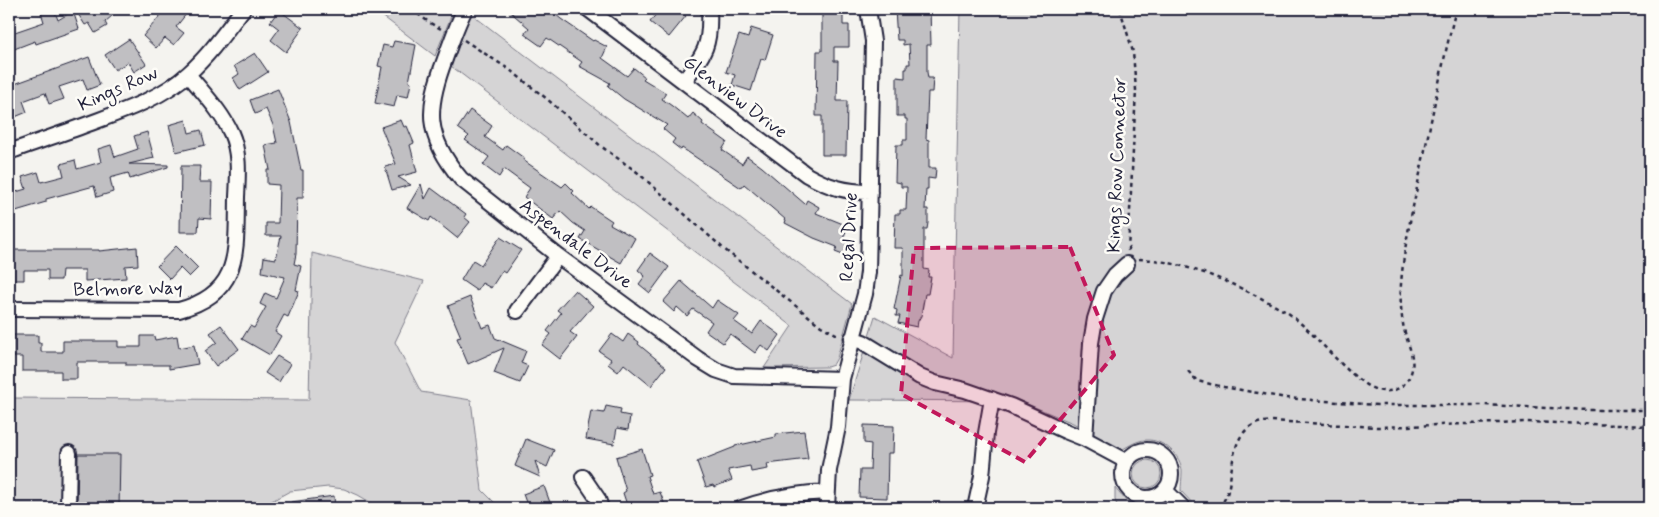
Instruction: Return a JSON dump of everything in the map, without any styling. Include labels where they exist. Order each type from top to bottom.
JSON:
[{"type":"street","name":"Kings Row","points":[[9,152],[127,110],[149,100],[188,74],[209,53],[243,9]]},
{"type":"street","name":"Aspendale Drive","points":[[465,9],[453,34],[432,98],[434,132],[440,149],[461,179],[558,256],[698,359],[716,370],[734,376],[842,379]]},
{"type":"street","name":"Glenview Drive","points":[[588,9],[807,175],[839,189],[870,192]]},
{"type":"street","points":[[684,81],[703,56],[708,43],[710,29],[709,9]]},
{"type":"street","name":"Regal Drive","points":[[827,508],[829,470],[838,427],[842,379],[865,294],[868,272],[873,41],[868,9]]},
{"type":"street","name":"Belmore Way","points":[[9,309],[179,310],[194,306],[217,292],[232,268],[236,253],[238,165],[236,149],[232,134],[224,120],[188,74]]},
{"type":"street","points":[[517,311],[558,256]]},
{"type":"street","points":[[1085,439],[1091,343],[1095,319],[1104,291],[1115,275],[1127,264]]},
{"type":"street","points":[[852,338],[863,342],[920,377],[992,399],[1085,439],[1126,460]]},
{"type":"street","points":[[976,508],[992,399]]},
{"type":"street","points":[[1152,450],[1159,452],[1171,470],[1171,477],[1165,490],[1151,498],[1143,498],[1129,490],[1124,484],[1122,476],[1126,460],[1137,451],[1152,450]]},
{"type":"street","points":[[68,508],[69,452]]},
{"type":"street","points":[[583,477],[598,499],[601,508]]},
{"type":"street","points":[[1165,490],[1184,508]]},
{"type":"street","points":[[742,508],[778,497],[827,492]]},
{"type":"path","points":[[411,9],[430,23],[472,44],[510,70],[547,99],[602,147],[644,178],[724,249],[821,326],[841,336],[852,338]]},
{"type":"path","name":"Kings Row Connector","points":[[1120,9],[1133,52],[1136,90],[1127,264]]},
{"type":"path","points":[[1127,264],[1138,259],[1153,259],[1175,264],[1222,280],[1291,315],[1312,333],[1348,372],[1376,392],[1389,392],[1399,388],[1412,372],[1412,360],[1404,328],[1402,308],[1403,264],[1438,86],[1456,9]]},
{"type":"path","points":[[1188,372],[1197,381],[1224,387],[1286,398],[1377,406],[1464,405],[1588,410],[1650,410]]},
{"type":"path","points":[[1219,508],[1226,495],[1240,438],[1247,429],[1256,423],[1271,421],[1378,426],[1526,422],[1650,426]]},
{"type":"highlighted area","points":[[1070,247],[1114,355],[1025,462],[901,394],[914,248]]},
{"type":"shaded area","points":[[373,9],[454,9],[435,56]]},
{"type":"shaded area","points":[[960,9],[1650,9],[1650,508],[1197,508],[1181,491],[1182,471],[1178,459],[1170,449],[1159,442],[1143,440],[1121,450],[1073,423],[1020,401],[849,400],[875,316],[953,358]]},
{"type":"shaded area","points":[[470,13],[852,304],[837,358],[833,365],[827,367],[764,368],[792,326],[451,66]]},
{"type":"shaded area","points":[[312,253],[424,281],[395,342],[421,392],[471,400],[482,490],[500,508],[380,508],[344,489],[328,487],[290,491],[259,508],[9,508],[10,398],[309,400]]},
{"type":"shaded area","points":[[1147,460],[1157,464],[1161,474],[1157,484],[1147,488],[1137,484],[1133,474],[1137,464]]},
{"type":"shaded area","points":[[1115,488],[1128,502],[1146,508],[1118,508],[1115,500]]},
{"type":"building","points":[[40,9],[54,9],[58,20],[73,11],[79,29],[36,44],[35,41],[9,51],[9,34],[44,22]]},
{"type":"building","points":[[75,9],[120,9],[105,22],[107,26],[95,33],[89,23],[85,25]]},
{"type":"building","points":[[166,9],[190,9],[176,27],[184,33],[174,45],[165,38],[156,48],[143,36]]},
{"type":"building","points":[[507,9],[549,9],[593,41],[607,47],[602,58],[627,76],[634,68],[645,77],[643,79],[666,93],[662,99],[688,119],[693,113],[703,122],[702,124],[727,142],[722,150],[742,164],[747,156],[805,204],[807,200],[819,207],[816,213],[848,226],[843,239],[853,243],[848,257],[835,252],[837,247],[785,223],[786,220],[744,184],[741,188],[682,148],[681,150],[672,143],[675,139],[663,129],[667,125],[624,99],[608,86],[610,83],[579,66],[582,62],[547,38],[541,46],[524,34],[529,28]]},
{"type":"building","points":[[660,9],[677,9],[686,16],[669,37],[650,22]]},
{"type":"building","points":[[822,9],[843,9],[843,25],[849,25],[849,47],[834,47],[834,61],[838,61],[837,101],[847,101],[846,155],[822,155],[822,116],[816,116],[817,51],[822,51]]},
{"type":"building","points":[[895,9],[930,9],[931,45],[927,45],[927,72],[928,78],[933,78],[932,92],[928,92],[926,139],[929,140],[929,168],[936,168],[935,179],[928,178],[925,209],[928,209],[928,223],[927,229],[924,229],[924,269],[929,270],[928,277],[931,277],[928,294],[925,294],[917,327],[898,323],[900,316],[896,316],[897,310],[894,309],[901,275],[903,276],[903,251],[902,248],[894,248],[895,214],[900,214],[900,210],[906,210],[907,187],[901,187],[901,183],[895,182],[896,145],[903,145],[903,140],[907,140],[907,119],[905,119],[905,116],[897,116],[897,77],[905,78],[905,69],[907,69],[907,64],[910,64],[909,44],[903,45],[903,40],[897,40]]},
{"type":"building","points":[[279,10],[303,28],[286,52],[271,40],[279,29],[270,22]]},
{"type":"building","points":[[751,28],[773,35],[765,60],[761,59],[751,91],[732,85],[735,75],[726,72],[739,35],[748,38]]},
{"type":"building","points":[[129,39],[146,64],[134,72],[128,62],[115,70],[105,55]]},
{"type":"building","points":[[394,41],[416,45],[408,97],[397,95],[394,107],[375,103],[382,67],[378,66],[383,45],[392,47]]},
{"type":"building","points":[[255,53],[268,72],[240,90],[233,78],[239,74],[234,66]]},
{"type":"building","points":[[89,57],[100,85],[87,90],[83,79],[59,87],[64,99],[49,104],[45,93],[23,101],[27,112],[15,117],[9,101],[9,86]]},
{"type":"building","points":[[278,89],[291,122],[301,170],[303,170],[303,198],[297,198],[296,254],[294,264],[301,266],[296,290],[299,291],[288,317],[284,315],[275,332],[281,336],[270,355],[242,339],[250,326],[254,328],[266,307],[260,304],[265,293],[276,298],[285,277],[262,272],[264,257],[276,259],[281,236],[266,236],[266,223],[278,223],[279,185],[267,184],[267,170],[270,170],[265,145],[277,143],[273,125],[266,109],[255,114],[250,100]]},
{"type":"building","points":[[470,110],[492,126],[485,137],[503,150],[506,145],[524,158],[523,160],[562,187],[566,183],[574,191],[572,193],[589,209],[591,207],[612,221],[610,224],[635,238],[621,263],[580,239],[585,231],[560,211],[553,219],[524,197],[530,188],[504,169],[499,177],[483,165],[489,157],[465,140],[469,136],[458,128]]},
{"type":"building","points":[[186,120],[189,133],[201,130],[205,145],[176,152],[169,125]]},
{"type":"building","points":[[401,120],[404,127],[407,126],[414,143],[410,145],[417,172],[398,177],[411,185],[392,190],[385,167],[396,164],[381,127]]},
{"type":"building","points":[[147,132],[154,158],[129,164],[168,165],[168,167],[130,179],[128,173],[110,178],[113,192],[97,197],[94,186],[46,199],[46,202],[9,213],[9,194],[26,189],[22,177],[38,172],[41,182],[64,176],[61,164],[75,160],[77,169],[101,162],[98,149],[111,145],[115,157],[138,149],[134,136]]},
{"type":"building","points":[[181,166],[200,166],[199,182],[212,182],[211,219],[199,218],[198,232],[180,232]]},
{"type":"building","points":[[421,184],[425,199],[431,188],[466,214],[464,217],[470,222],[457,238],[431,217],[429,221],[407,208]]},
{"type":"building","points":[[500,237],[521,250],[505,273],[502,271],[491,288],[482,283],[477,291],[461,280],[473,260],[481,265]]},
{"type":"building","points":[[176,246],[198,268],[189,277],[180,268],[170,279],[157,266]]},
{"type":"building","points":[[137,247],[138,265],[125,266],[126,278],[85,281],[85,270],[62,270],[61,280],[48,280],[48,270],[24,270],[24,280],[10,280],[9,250],[99,251]]},
{"type":"building","points":[[650,253],[669,267],[650,293],[639,284],[645,276],[638,270]]},
{"type":"building","points":[[681,281],[712,308],[717,300],[739,315],[734,321],[752,334],[761,321],[780,335],[769,351],[761,345],[755,353],[730,334],[723,343],[706,331],[712,322],[693,309],[687,316],[677,307],[674,312],[663,302]]},
{"type":"building","points":[[575,290],[593,306],[570,332],[577,337],[560,359],[542,345],[551,334],[547,331],[561,313],[557,310]]},
{"type":"building","points":[[470,297],[482,328],[490,325],[495,338],[526,351],[521,363],[528,366],[520,383],[494,373],[504,348],[468,364],[457,338],[461,337],[448,306]]},
{"type":"building","points":[[221,325],[239,349],[216,366],[205,351],[217,342],[210,333]]},
{"type":"building","points":[[612,334],[623,342],[628,334],[666,367],[651,386],[624,364],[618,372],[608,364],[611,359],[599,351]]},
{"type":"building","points":[[11,335],[38,335],[38,343],[41,343],[41,352],[63,352],[63,341],[118,341],[118,347],[141,347],[141,336],[154,336],[155,340],[177,336],[179,348],[194,345],[198,364],[169,369],[169,365],[126,365],[126,362],[77,362],[77,379],[61,379],[61,371],[22,371],[22,357],[11,357]]},
{"type":"building","points":[[277,356],[290,364],[279,382],[265,373]]},
{"type":"building","points":[[606,406],[621,409],[620,414],[630,416],[628,430],[617,428],[614,444],[586,439],[591,411],[604,413]]},
{"type":"building","points":[[864,425],[894,426],[893,453],[888,453],[887,498],[859,497],[860,470],[870,470],[871,444],[864,443]]},
{"type":"building","points":[[804,431],[808,459],[767,464],[768,469],[751,472],[750,466],[728,470],[732,480],[714,487],[713,485],[706,487],[697,462],[735,446],[776,437],[776,434]]},
{"type":"building","points":[[526,439],[554,450],[547,467],[535,461],[540,477],[515,466]]},
{"type":"building","points":[[642,449],[650,475],[647,476],[653,494],[660,492],[666,508],[628,508],[623,493],[626,491],[616,457]]},
{"type":"building","points":[[78,454],[120,454],[119,508],[77,508]]},
{"type":"building","points":[[544,486],[552,508],[528,508],[523,494]]},
{"type":"building","points":[[334,496],[335,508],[292,508],[291,502]]}]
